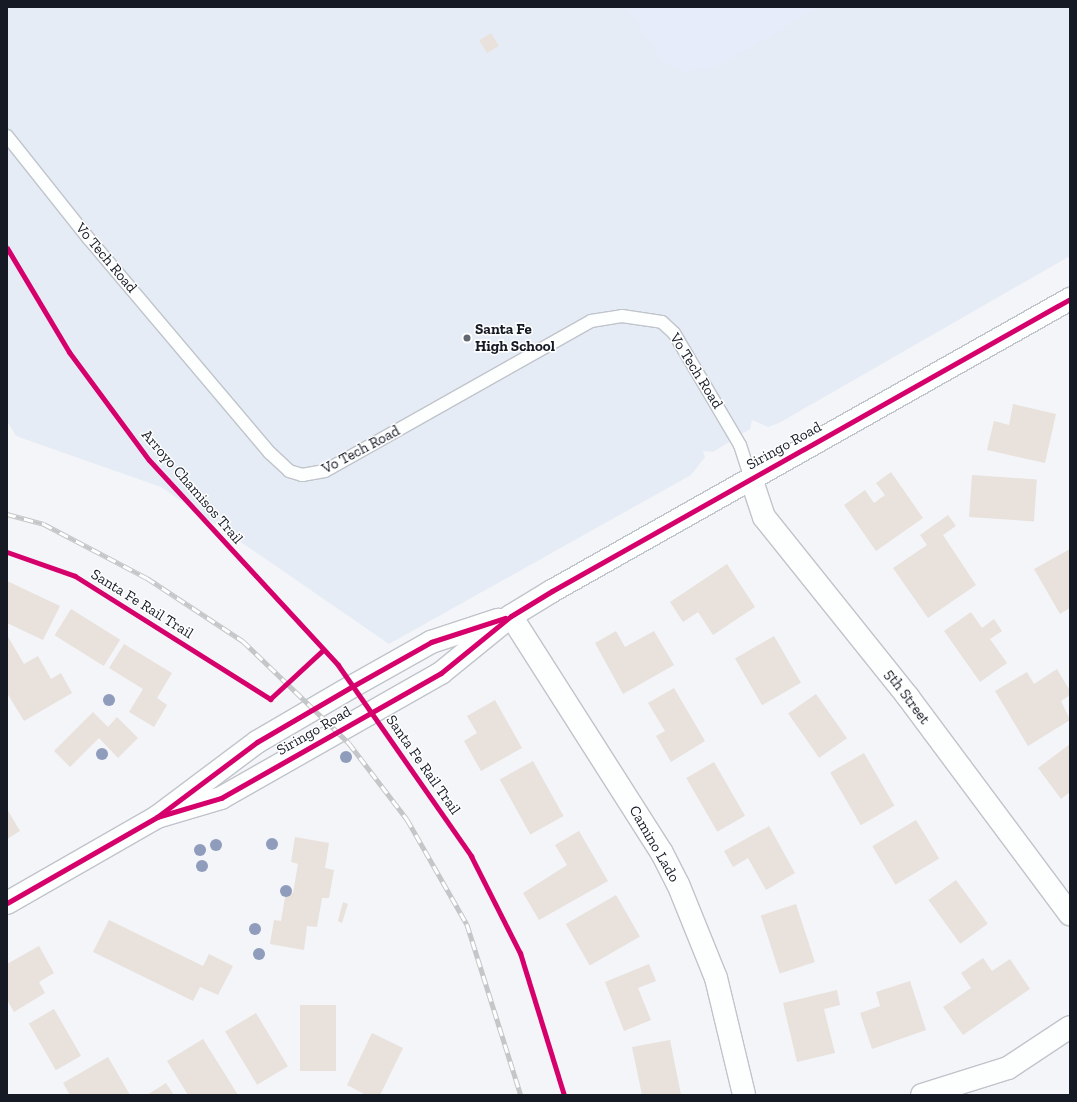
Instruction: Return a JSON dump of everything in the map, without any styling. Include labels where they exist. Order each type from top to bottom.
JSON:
[{"type":"street","name":"Siringo Road","points":[[157,817],[221,798],[441,673],[511,616],[751,478],[1070,299]]},
{"type":"street","name":"5th Street","points":[[751,478],[764,517],[904,692],[1070,914]]},
{"type":"street","name":"Siringo Road","points":[[7,903],[157,817],[257,742],[424,645],[511,616]]},
{"type":"street","name":"Camino Lado","points":[[511,616],[662,852],[678,884],[716,978],[744,1095]]},
{"type":"street","points":[[922,1095],[1008,1068],[1070,1027]]},
{"type":"lane","name":"Vo Tech Road","points":[[7,136],[89,239],[270,453],[289,471],[302,475],[325,472],[591,321],[622,316],[662,322],[674,333],[740,445],[751,478]]},
{"type":"shaded area","name":"Santa Fe High School","points":[[7,7],[1070,7],[1070,256],[779,423],[768,427],[752,420],[750,429],[713,452],[703,451],[705,457],[691,475],[389,644],[161,487],[16,436],[7,421]]},
{"type":"shaded area","points":[[626,7],[819,7],[726,62],[710,69],[691,70],[690,74],[663,62]]},
{"type":"building","points":[[491,33],[499,46],[487,53],[479,40]]},
{"type":"building","points":[[1013,404],[1056,414],[1045,463],[987,450],[994,421],[1009,425]]},
{"type":"building","points":[[891,472],[923,518],[876,551],[844,505],[865,490],[874,503],[885,495],[876,483]]},
{"type":"building","points":[[972,475],[1037,480],[1034,521],[969,517]]},
{"type":"building","points":[[948,515],[956,526],[943,535],[976,585],[928,618],[893,568],[927,545],[920,535]]},
{"type":"building","points":[[1070,549],[1070,608],[1060,614],[1034,569]]},
{"type":"building","points":[[727,564],[755,607],[713,635],[698,612],[683,622],[670,602]]},
{"type":"building","points":[[7,581],[60,606],[43,640],[7,623]]},
{"type":"building","points":[[71,609],[120,640],[104,666],[55,635]]},
{"type":"building","points":[[971,612],[982,628],[994,619],[1002,631],[990,639],[1007,663],[980,682],[944,631]]},
{"type":"building","points":[[616,631],[625,647],[654,631],[674,665],[623,694],[595,643]]},
{"type":"building","points":[[7,635],[24,664],[38,656],[51,679],[61,673],[72,693],[24,721],[7,693]]},
{"type":"building","points":[[774,636],[801,683],[762,705],[735,658]]},
{"type":"building","points":[[124,644],[172,673],[157,698],[167,705],[154,727],[129,712],[143,689],[109,668]]},
{"type":"building","points":[[1057,669],[1070,691],[1070,695],[1061,701],[1070,720],[1028,746],[995,691],[1027,672],[1034,684]]},
{"type":"building","points":[[674,688],[705,741],[671,762],[656,736],[665,731],[648,703]]},
{"type":"building","points":[[816,694],[847,738],[819,758],[788,714]]},
{"type":"building","points":[[495,700],[522,748],[481,771],[464,741],[477,733],[467,716]]},
{"type":"building","points":[[93,712],[108,727],[117,717],[138,738],[118,758],[99,738],[70,767],[54,751]]},
{"type":"building","points":[[1070,744],[1070,792],[1061,799],[1038,768]]},
{"type":"building","points":[[864,753],[895,806],[861,825],[830,772]]},
{"type":"building","points":[[533,761],[564,816],[530,835],[500,779]]},
{"type":"building","points":[[714,762],[745,816],[717,832],[686,778]]},
{"type":"building","points":[[7,809],[20,831],[7,839]]},
{"type":"building","points":[[916,820],[939,859],[895,885],[872,846]]},
{"type":"building","points":[[769,826],[795,873],[766,890],[748,858],[733,867],[724,851]]},
{"type":"building","points":[[579,831],[608,881],[539,920],[523,893],[567,865],[555,845]]},
{"type":"building","points":[[295,837],[329,843],[325,868],[334,870],[329,898],[322,898],[317,927],[307,926],[304,950],[270,944],[274,920],[281,921],[286,892],[293,893],[298,864],[291,862]]},
{"type":"building","points":[[956,880],[988,924],[960,944],[928,900]]},
{"type":"building","points":[[616,895],[640,937],[590,966],[566,924]]},
{"type":"building","points":[[343,902],[348,904],[342,923],[338,921]]},
{"type":"building","points":[[796,904],[815,962],[780,973],[761,915]]},
{"type":"building","points":[[109,920],[203,966],[209,954],[233,966],[218,995],[200,987],[193,1001],[93,952]]},
{"type":"building","points":[[39,946],[54,973],[39,982],[45,993],[14,1012],[7,1000],[7,964]]},
{"type":"building","points":[[983,958],[992,971],[1010,959],[1030,989],[963,1035],[943,1007],[971,988],[961,973]]},
{"type":"building","points":[[649,964],[656,981],[638,988],[651,1020],[624,1031],[605,982]]},
{"type":"building","points":[[910,981],[926,1030],[872,1049],[860,1013],[880,1006],[876,992]]},
{"type":"building","points":[[837,990],[840,1005],[824,1009],[835,1053],[797,1062],[783,1003]]},
{"type":"building","points":[[300,1005],[336,1005],[336,1071],[300,1071]]},
{"type":"building","points":[[54,1009],[81,1056],[56,1070],[29,1024]]},
{"type":"building","points":[[256,1013],[288,1066],[257,1085],[225,1032]]},
{"type":"building","points":[[372,1033],[403,1048],[380,1095],[366,1095],[347,1085]]},
{"type":"building","points":[[203,1039],[238,1095],[188,1095],[167,1061]]},
{"type":"building","points":[[670,1040],[681,1095],[642,1095],[632,1047]]},
{"type":"building","points":[[108,1057],[130,1095],[70,1095],[63,1083]]},
{"type":"building","points":[[166,1083],[174,1095],[147,1095]]},
{"type":"railway","points":[[7,514],[44,524],[147,578],[243,641],[349,743],[407,819],[467,924],[521,1095]]},
{"type":"cycle path","name":"Arroyo Chamisos Trail","points":[[7,248],[69,352],[149,460],[338,665],[471,856],[520,953],[564,1095]]},
{"type":"cycle path","points":[[157,817],[221,798],[441,673],[511,616],[552,591],[1070,299]]},
{"type":"cycle path","name":"Santa Fe Rail Trail","points":[[7,552],[75,576],[270,699],[323,650]]},
{"type":"cycle path","points":[[7,903],[157,817],[257,742],[353,686],[431,642],[505,618]]},
{"type":"place","name":"Santa Fe High School","points":[[467,338]]}]
